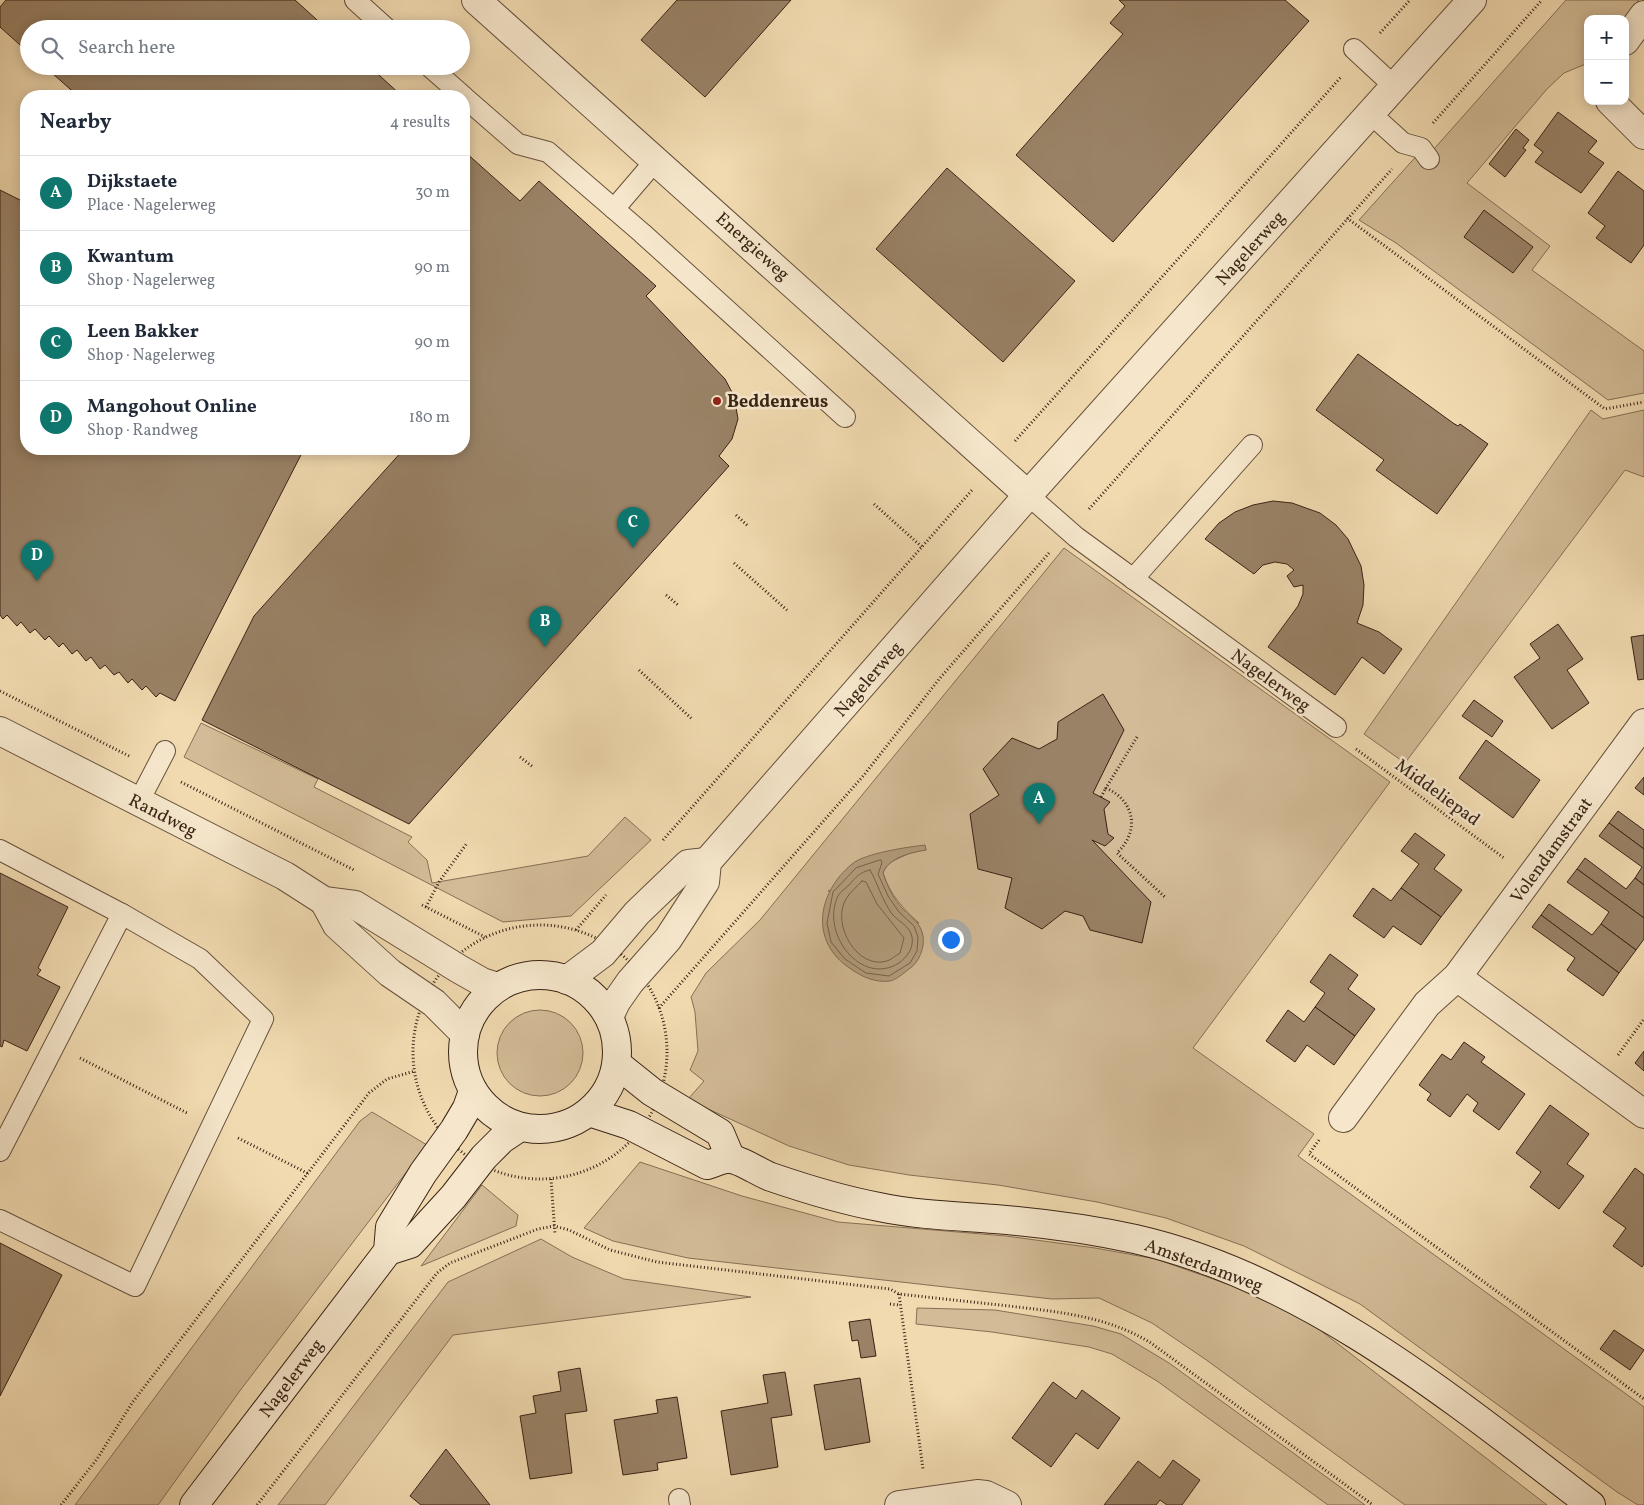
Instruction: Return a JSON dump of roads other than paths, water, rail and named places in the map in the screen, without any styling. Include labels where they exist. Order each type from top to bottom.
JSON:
[{"type":"street","name":"Energieweg","points":[[476,0],[1028,495]]},
{"type":"street","name":"Nagelerweg","points":[[706,862],[1028,495],[1472,0]]},
{"type":"street","points":[[1629,36],[1644,15]]},
{"type":"street","points":[[1614,105],[1644,135]]},
{"type":"street","name":"Volendamstraat","points":[[1333,1126],[1427,1004],[1457,977],[1644,723]]},
{"type":"street","name":"Randweg","points":[[0,732],[285,876],[324,901],[354,905],[459,969],[482,982],[498,987]]},
{"type":"street","points":[[567,980],[603,952],[637,913],[688,864],[706,862],[706,882],[668,939],[630,982],[616,1002],[610,1017]]},
{"type":"street","points":[[324,901],[336,925],[390,973],[434,1002],[465,1034]]},
{"type":"street","points":[[532,975],[550,975],[567,980],[592,995],[610,1017],[616,1040],[617,1064],[608,1090],[589,1112],[574,1122],[556,1128],[520,1127],[493,1113],[473,1090],[464,1063],[465,1034],[477,1007],[498,987],[515,979],[532,975]]},
{"type":"street","points":[[1457,977],[1644,1114]]},
{"type":"street","points":[[589,1112],[629,1125],[707,1165],[731,1159],[720,1132],[652,1092],[617,1064]]},
{"type":"street","points":[[473,1090],[467,1108],[454,1130],[422,1172],[390,1227],[388,1251],[410,1244],[453,1197],[484,1157],[502,1139],[520,1127]]},
{"type":"street","name":"Amsterdamweg","points":[[731,1159],[793,1184],[861,1203],[914,1213],[1080,1228],[1138,1240],[1186,1254],[1232,1271],[1336,1323],[1365,1341],[1479,1421],[1591,1505]]},
{"type":"street","name":"Nagelerweg","points":[[194,1505],[388,1251]]},
{"type":"street","points":[[899,1505],[977,1494],[986,1495],[1007,1505]]},
{"type":"lane","points":[[355,0],[377,20]]},
{"type":"lane","points":[[1358,52],[1395,87]]},
{"type":"lane","points":[[439,75],[455,90]]},
{"type":"lane","points":[[470,103],[518,144],[548,152],[845,417]]},
{"type":"lane","points":[[1371,114],[1403,143],[1421,148],[1429,159]]},
{"type":"lane","points":[[614,209],[656,160]]},
{"type":"lane","points":[[1133,579],[1252,445]]},
{"type":"lane","name":"Nagelerweg","points":[[1028,495],[1076,537],[1336,727]]},
{"type":"lane","points":[[138,803],[165,751]]},
{"type":"lane","points":[[0,850],[122,914],[200,958],[263,1019],[135,1286],[0,1220]]},
{"type":"lane","points":[[0,1151],[122,914]]},
{"type":"water","points":[[925,845],[926,850],[914,852],[895,860],[890,863],[883,873],[897,901],[916,921],[922,931],[923,945],[916,963],[892,980],[880,981],[864,977],[838,958],[829,945],[824,932],[823,917],[825,903],[831,889],[840,876],[858,860],[887,851]]},
{"type":"place","name":"Beddenreus","points":[[717,401]]},
{"type":"place","name":"Leen Bakker","points":[[633,548]]},
{"type":"place","name":"Mangohout Online","points":[[37,581]]},
{"type":"place","name":"Kwantum","points":[[545,647]]},
{"type":"place","name":"Dijkstaete","points":[[1039,824]]}]
